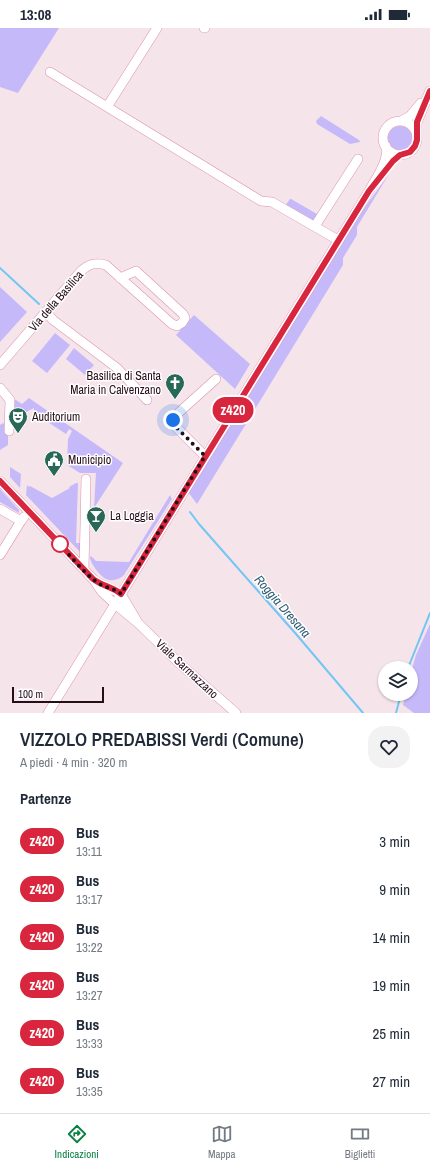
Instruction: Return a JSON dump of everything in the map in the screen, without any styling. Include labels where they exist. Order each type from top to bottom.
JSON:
[{"type":"street","points":[[107,107],[157,28]]},
{"type":"street","points":[[50,72],[261,201],[272,202],[338,240]]},
{"type":"street","points":[[48,713],[369,191],[386,158],[387,151],[384,137],[386,129],[393,123],[401,121],[412,115],[429,92]]},
{"type":"street","points":[[369,191],[393,161],[412,150],[415,146],[417,140],[417,122],[429,92]]},
{"type":"street","points":[[401,121],[411,125],[416,133]]},
{"type":"street","points":[[386,146],[394,153],[405,154]]},
{"type":"street","points":[[315,226],[358,159]]},
{"type":"street","name":"Via della Basilica","points":[[0,365],[88,265],[98,262],[106,265],[120,278],[172,324],[177,326],[182,323],[185,318],[184,314],[136,271],[120,278]]},
{"type":"street","points":[[46,312],[53,320],[117,368],[148,400]]},
{"type":"street","points":[[205,456],[174,425],[173,420],[175,416],[216,379]]},
{"type":"street","points":[[1,390],[10,400],[9,431]]},
{"type":"street","points":[[84,569],[86,479]]},
{"type":"street","points":[[0,481],[84,569],[102,592],[139,624]]},
{"type":"street","points":[[0,509],[21,521]]},
{"type":"street","points":[[0,554],[28,511]]},
{"type":"street","points":[[93,579],[121,594],[139,624]]},
{"type":"street","name":"Viale Sarmazzano","points":[[139,624],[179,663],[236,713]]},
{"type":"shaded area","points":[[0,28],[59,28],[18,93],[0,87]]},
{"type":"shaded area","points":[[321,116],[360,142],[350,144],[317,124],[316,121]]},
{"type":"shaded area","points":[[400,126],[408,130],[412,138],[408,146],[400,150],[392,146],[388,138],[392,130]]},
{"type":"shaded area","points":[[389,174],[357,227],[357,235],[343,258],[343,265],[197,504],[188,492],[352,225]]},
{"type":"shaded area","points":[[290,199],[317,214],[313,221],[285,206]]},
{"type":"shaded area","points":[[0,287],[27,312],[0,342]]},
{"type":"shaded area","points":[[194,315],[250,364],[235,389],[176,335]]},
{"type":"shaded area","points":[[55,333],[70,345],[47,373],[32,361]]},
{"type":"shaded area","points":[[74,348],[94,365],[85,375],[66,359]]},
{"type":"shaded area","points":[[13,398],[22,404],[29,398],[123,463],[94,508],[96,473],[80,473],[67,465],[68,439],[72,431],[69,429],[66,434],[34,413],[34,408],[13,419]]},
{"type":"shaded area","points":[[3,423],[6,426],[8,445],[0,450],[0,425]]},
{"type":"shaded area","points":[[10,467],[21,474],[20,488],[10,477]]},
{"type":"shaded area","points":[[78,483],[76,543],[82,543],[81,552],[26,495],[27,485],[52,498]]},
{"type":"shaded area","points":[[0,489],[19,510],[19,513],[0,502]]},
{"type":"shaded area","points":[[170,495],[172,499],[124,575],[118,579],[108,580],[98,572],[93,566],[90,557],[91,556],[96,561],[129,562]]},
{"type":"shaded area","points":[[430,624],[430,713],[414,713],[403,705],[404,701],[418,701],[418,661],[414,661]]},
{"type":"waterway","name":"Roggia Dresana","points":[[0,268],[39,304]]},
{"type":"waterway","name":"Roggia Dresana","points":[[190,512],[363,713]]},
{"type":"waterway","points":[[411,661],[430,613]]},
{"type":"waterway","points":[[396,713],[399,701]]},
{"type":"bus line","name":"z420","points":[[0,481],[93,579],[121,594],[369,191],[396,158],[410,152],[415,146],[417,140],[417,122],[430,91]]},
{"type":"place","name":"Basilica di Santa Maria in Calvenzano","points":[[175,400]]},
{"type":"place","name":"Auditorium","points":[[18,434]]},
{"type":"place","name":"Municipio","points":[[54,477]]},
{"type":"place","name":"La Loggia","points":[[96,533]]},
{"type":"route","points":[[60,544],[93,579],[121,594],[205,456],[174,425],[173,420]]}]
